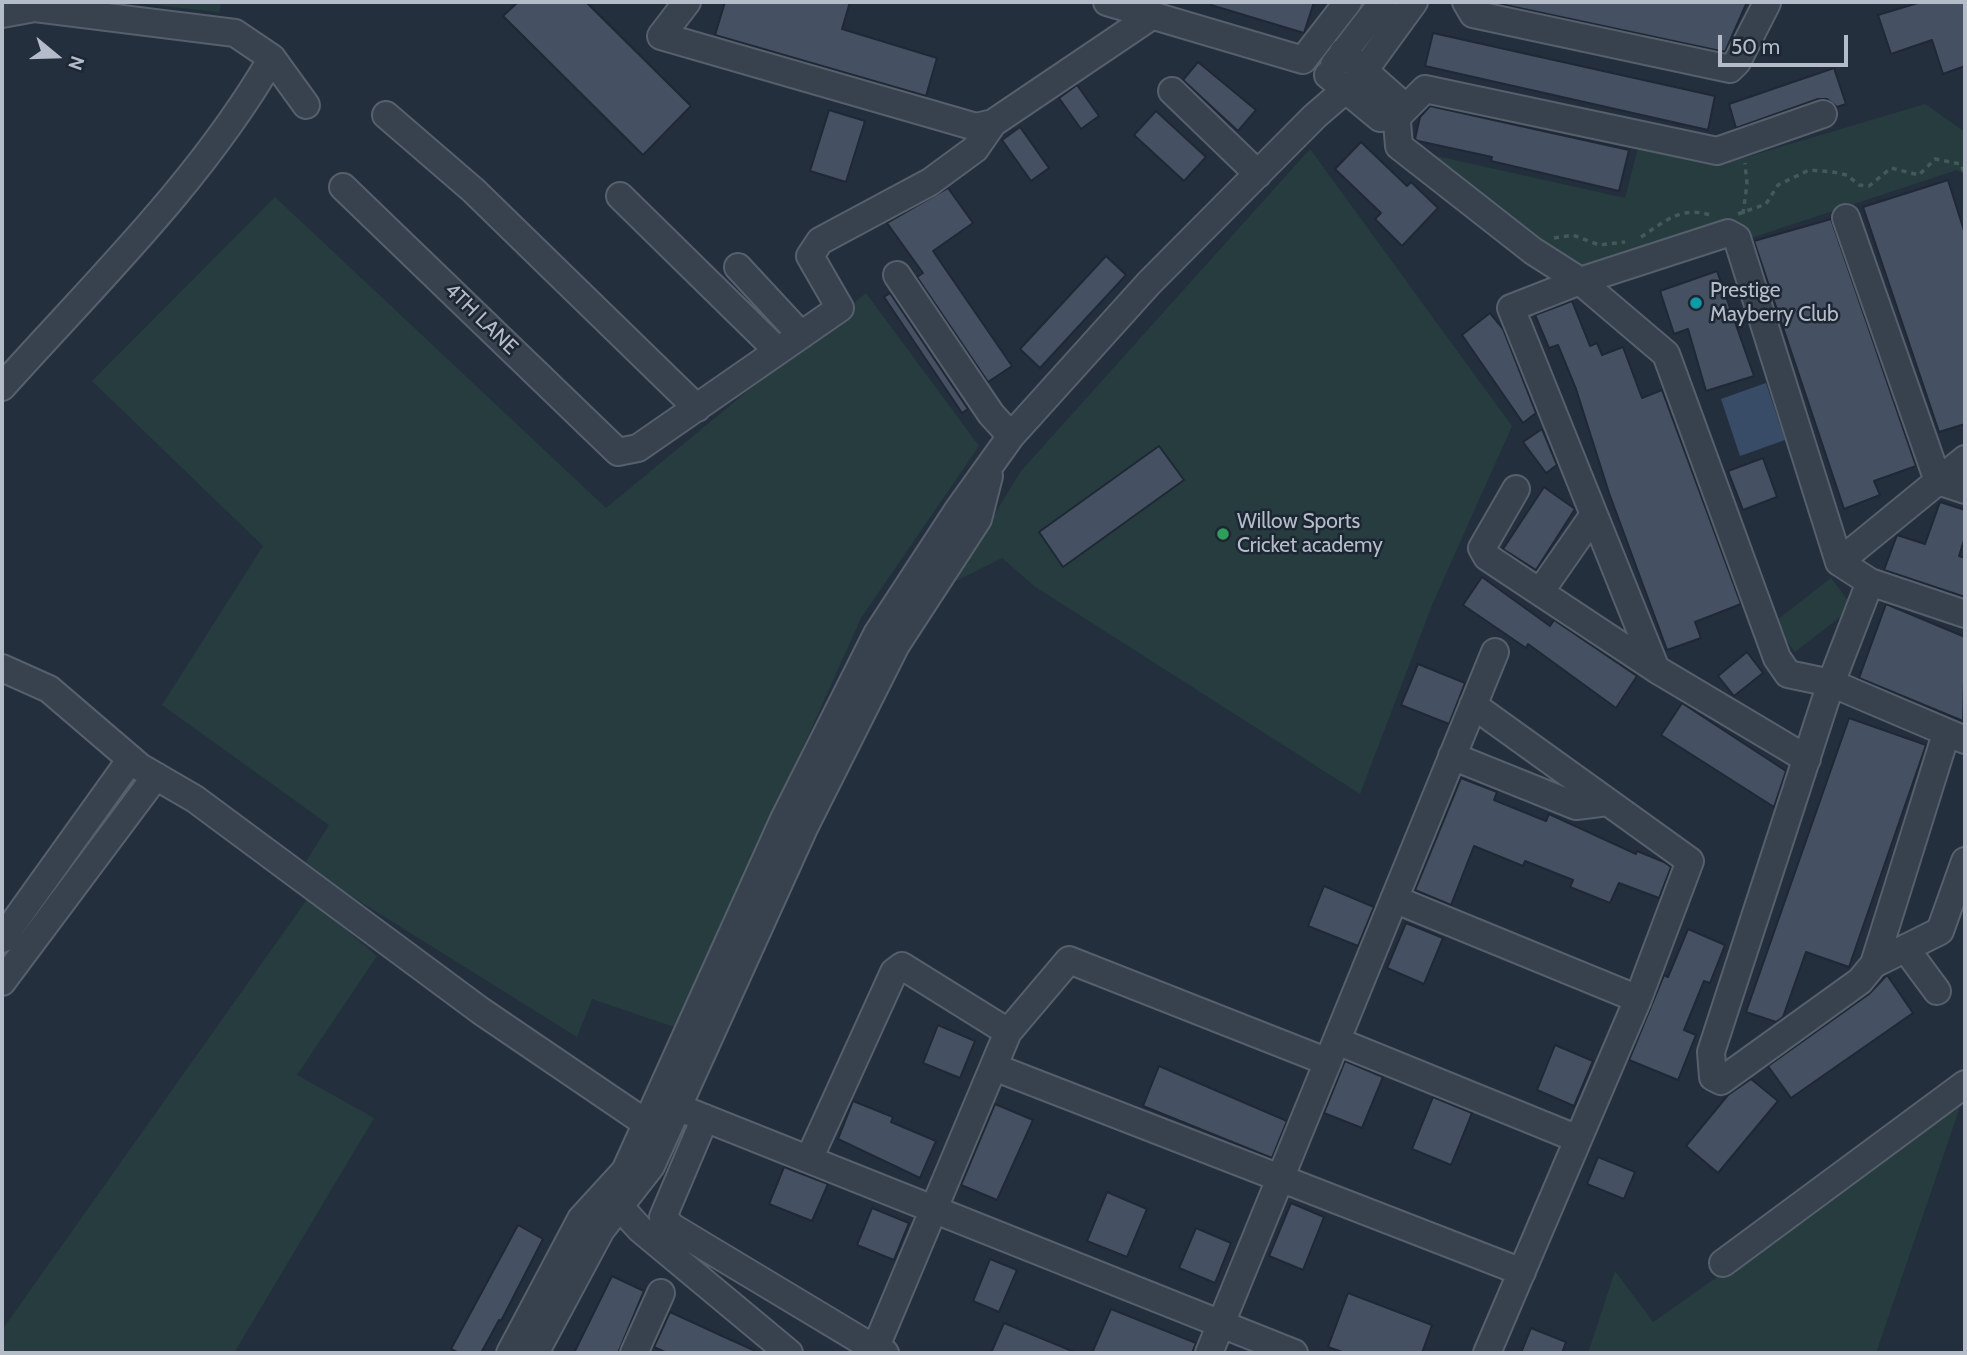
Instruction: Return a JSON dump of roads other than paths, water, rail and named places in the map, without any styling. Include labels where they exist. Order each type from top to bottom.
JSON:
[{"type":"street","points":[[687,2],[661,36],[976,127],[993,123],[1153,15]]},
{"type":"street","points":[[1107,2],[1303,60],[1349,2]]},
{"type":"street","points":[[510,1353],[581,1220],[612,1200],[651,1166],[655,1130],[667,1104],[896,645],[978,519],[991,467],[1012,436],[1149,283],[1315,116],[1336,83],[1343,52],[1382,2]]},
{"type":"street","points":[[1336,83],[1364,70],[1414,2]]},
{"type":"street","points":[[1466,2],[1474,14],[1730,69],[1737,62],[1767,2]]},
{"type":"street","points":[[2,14],[35,8],[235,33],[272,58],[306,105]]},
{"type":"street","points":[[1343,52],[1395,98],[1399,146],[1533,251],[1580,281],[1666,354],[1777,658],[1788,674],[1831,683],[1956,737],[1874,964],[1860,981],[1721,1081],[1713,1077],[1711,1052],[1831,683],[1870,582]]},
{"type":"street","points":[[2,387],[176,192],[246,103],[272,58]]},
{"type":"street","points":[[1336,83],[1380,118],[1398,116],[1425,89],[1717,151],[1823,114]]},
{"type":"street","points":[[1172,92],[1258,174]]},
{"type":"street","points":[[386,115],[472,190],[697,408],[841,307],[810,256],[820,241],[939,176],[975,149],[993,123]]},
{"type":"street","name":"4TH LANE","points":[[343,187],[618,452],[638,447],[697,408]]},
{"type":"street","points":[[620,196],[778,351]]},
{"type":"street","points":[[1846,218],[1938,481]]},
{"type":"street","points":[[1656,669],[1511,308],[1580,281],[1728,233],[1734,221],[1839,562],[1870,582],[1965,614]]},
{"type":"street","points":[[738,267],[801,335]]},
{"type":"street","points":[[897,275],[991,414],[1012,436]]},
{"type":"street","points":[[1839,562],[1965,459]]},
{"type":"street","points":[[1938,481],[1965,490]]},
{"type":"street","points":[[1516,489],[1483,552],[1656,669],[1807,759]]},
{"type":"street","points":[[1540,592],[1593,516]]},
{"type":"street","points":[[1209,1353],[1494,652]]},
{"type":"street","points":[[2,668],[49,689],[131,759],[195,799],[481,1011],[593,1084],[655,1130]]},
{"type":"street","points":[[1473,705],[1690,862],[1638,999],[1487,1353]]},
{"type":"street","points":[[1452,756],[1576,806],[1608,802]]},
{"type":"street","points":[[2,982],[31,921],[131,759]]},
{"type":"street","points":[[2,939],[31,921],[156,776]]},
{"type":"street","points":[[1874,964],[1940,931],[1965,861]]},
{"type":"street","points":[[1394,900],[1638,999]]},
{"type":"street","points":[[1906,949],[1937,991]]},
{"type":"street","points":[[705,1118],[663,1217],[672,1227],[880,1351],[934,1208],[1008,1032],[1069,960],[1578,1139]]},
{"type":"street","points":[[809,1159],[894,972],[902,966],[1008,1032]]},
{"type":"street","points":[[994,1067],[1522,1272]]},
{"type":"street","points":[[1723,1263],[1965,1084]]},
{"type":"street","points":[[667,1104],[1294,1353]]},
{"type":"street","points":[[535,1353],[601,1230],[612,1200]]},
{"type":"street","points":[[612,1200],[789,1353]]},
{"type":"street","points":[[640,1351],[661,1293]]},
{"type":"water","points":[[1766,383],[1785,440],[1740,456],[1721,399]]},
{"type":"place","name":"Prestige Mayberry Club","points":[[1696,303]]},
{"type":"place","name":"Willow Sports Cricket academy","points":[[1223,534]]}]
